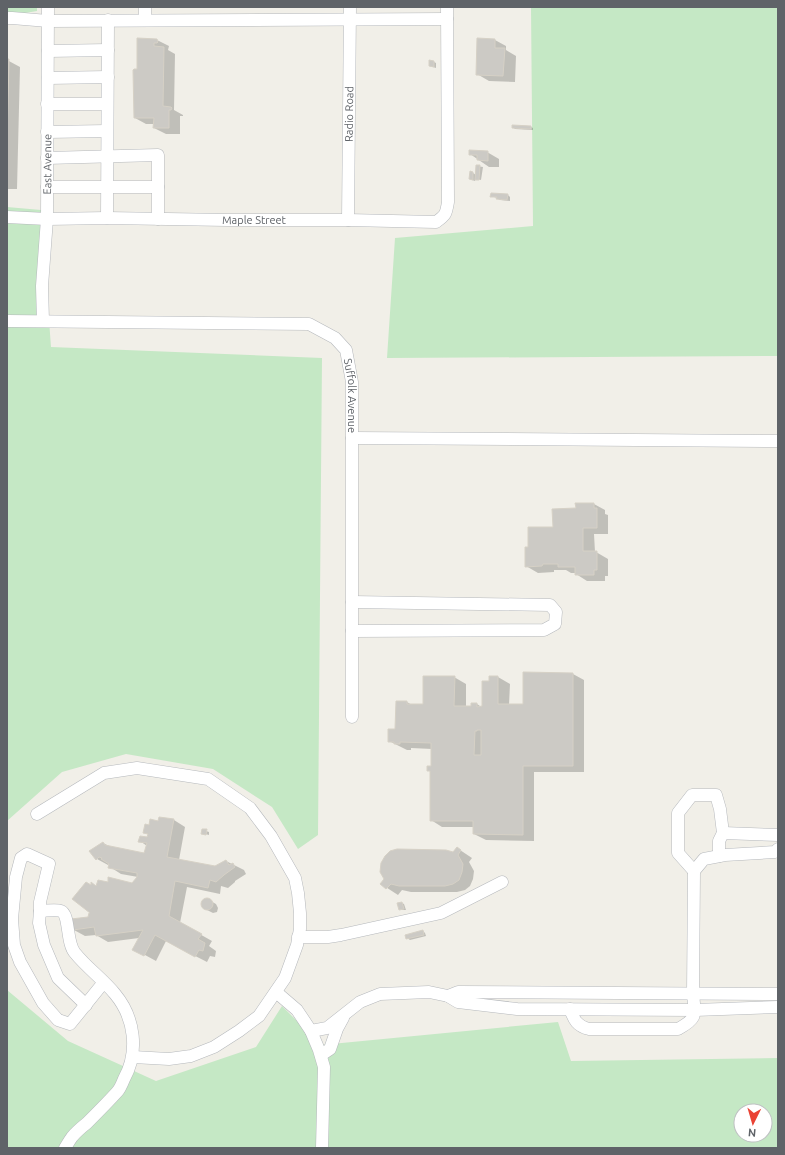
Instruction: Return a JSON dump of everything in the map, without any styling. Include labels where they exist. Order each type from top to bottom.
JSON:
[{"type":"street","name":"East Avenue","points":[[43,321],[42,286],[47,219],[48,7]]},
{"type":"street","points":[[145,7],[145,20]]},
{"type":"street","name":"Radio Road","points":[[348,220],[350,7]]},
{"type":"street","points":[[7,18],[48,21],[447,19],[447,7]]},
{"type":"street","name":"Maple Street","points":[[7,216],[47,219],[107,218],[436,222],[444,217],[448,202],[447,19]]},
{"type":"street","points":[[107,218],[108,20]]},
{"type":"street","points":[[48,51],[108,50]]},
{"type":"street","points":[[48,78],[108,77]]},
{"type":"street","points":[[48,104],[107,104]]},
{"type":"street","points":[[47,132],[107,131]]},
{"type":"street","points":[[47,158],[158,155],[158,219]]},
{"type":"street","points":[[47,186],[158,186]]},
{"type":"street","name":"Suffolk Avenue","points":[[7,321],[309,324],[335,338],[346,350],[352,382],[352,717]]},
{"type":"street","points":[[352,438],[778,441]]},
{"type":"street","points":[[352,602],[550,605],[556,612],[555,624],[544,630],[352,631]]},
{"type":"street","points":[[36,814],[104,773],[137,768],[208,780],[250,808],[271,836],[295,878],[300,913],[300,929],[296,945],[285,978],[259,1016],[239,1032],[214,1047],[191,1056],[169,1059],[133,1057]]},
{"type":"street","points":[[694,871],[678,853],[678,813],[692,795],[716,795],[720,809],[723,833],[719,841],[719,856]]},
{"type":"street","points":[[723,833],[778,835]]},
{"type":"street","points":[[570,1009],[574,1020],[582,1028],[589,1030],[678,1029],[689,1023],[694,1017],[695,1010],[693,994],[694,871],[704,859],[719,856],[775,852],[778,849]]},
{"type":"street","points":[[86,1005],[58,978],[44,945],[39,923],[40,902],[49,864],[27,854],[21,858],[16,877],[12,919],[14,945],[20,962],[43,1003],[58,1020],[70,1024],[86,1005],[104,982]]},
{"type":"street","points":[[298,937],[328,937],[341,935],[441,913],[502,882]]},
{"type":"street","points":[[40,911],[60,910],[63,912],[66,918],[71,949],[82,963],[97,974],[116,995],[127,1012],[132,1026],[133,1057],[127,1074],[118,1090],[106,1104],[72,1137],[65,1148]]},
{"type":"street","points":[[276,992],[297,1010],[311,1031],[321,1055],[324,1067],[322,1148]]},
{"type":"street","points":[[311,1031],[327,1028],[360,1002],[380,994],[429,992],[448,996],[458,1002],[517,1009],[695,1010],[778,1007]]},
{"type":"street","points":[[448,996],[458,992],[778,994]]},
{"type":"street","points":[[321,1055],[330,1048],[337,1029],[346,1013]]},
{"type":"green space","points":[[7,7],[37,7],[37,11],[7,16]]},
{"type":"green space","points":[[531,7],[778,7],[778,356],[387,358],[395,238],[533,226]]},
{"type":"green space","points":[[7,207],[41,210],[51,347],[322,358],[318,835],[298,849],[272,807],[213,769],[126,754],[62,772],[7,821]]},
{"type":"green space","points":[[7,990],[68,1041],[156,1081],[256,1047],[282,1006],[321,1045],[558,1022],[571,1061],[778,1058],[778,1148],[7,1148]]},
{"type":"building","points":[[137,38],[157,39],[158,42],[154,43],[154,46],[164,47],[163,106],[172,108],[169,110],[169,128],[153,128],[154,118],[134,118],[133,70],[137,69]]},
{"type":"building","points":[[477,38],[495,39],[495,48],[505,48],[503,76],[476,75]]},
{"type":"building","points":[[7,59],[9,59],[7,141]]},
{"type":"building","points":[[429,60],[434,61],[434,67],[429,66]]},
{"type":"building","points":[[512,125],[531,126],[531,129],[512,128]]},
{"type":"building","points":[[469,150],[488,151],[488,161],[477,160],[477,155],[469,155]]},
{"type":"building","points":[[476,165],[480,165],[479,180],[475,180]]},
{"type":"building","points":[[470,171],[473,172],[473,180],[469,179]]},
{"type":"building","points":[[491,193],[508,194],[507,200],[496,199],[497,197],[490,197]]},
{"type":"building","points":[[575,503],[594,503],[594,508],[597,508],[597,528],[583,528],[583,551],[597,551],[597,570],[594,570],[594,575],[575,575],[575,567],[558,567],[558,564],[543,564],[542,566],[525,567],[525,547],[528,547],[528,527],[553,527],[552,509],[576,508]]},
{"type":"building","points":[[523,672],[573,673],[573,766],[523,766],[523,835],[473,834],[473,821],[430,821],[430,771],[427,771],[427,766],[431,766],[431,743],[400,742],[400,744],[394,744],[394,742],[388,742],[388,729],[395,729],[396,701],[407,701],[407,704],[423,704],[423,676],[455,676],[454,706],[471,706],[471,703],[477,703],[477,707],[482,706],[482,681],[489,681],[489,676],[498,676],[498,704],[523,704]],"holes":[[[481,730],[481,755],[474,755],[475,731]]]},
{"type":"building","points":[[159,817],[174,819],[167,857],[215,866],[226,860],[229,865],[233,863],[235,867],[216,882],[210,880],[208,888],[175,881],[169,916],[202,934],[198,939],[205,943],[203,951],[199,950],[195,957],[155,935],[144,956],[132,950],[143,930],[96,936],[94,927],[73,930],[71,919],[88,917],[90,913],[72,899],[86,882],[91,885],[91,882],[96,886],[98,880],[108,882],[108,877],[132,883],[137,877],[137,873],[108,868],[109,864],[99,857],[96,860],[89,851],[103,842],[105,845],[144,853],[147,843],[138,842],[140,836],[147,837],[148,834],[143,833],[145,824],[149,825],[150,819],[158,821]]},
{"type":"building","points":[[202,829],[207,829],[206,835],[201,834]]},
{"type":"building","points":[[457,847],[461,850],[458,855],[463,864],[459,880],[453,884],[445,886],[399,886],[391,884],[386,889],[380,884],[384,879],[380,872],[381,863],[390,851],[397,849],[446,850],[453,852]]},
{"type":"building","points":[[205,898],[209,898],[213,904],[209,910],[205,910],[201,906],[201,902]]},
{"type":"building","points":[[402,902],[404,909],[399,910],[397,903]]},
{"type":"building","points":[[423,930],[424,935],[406,939],[405,935]]}]
